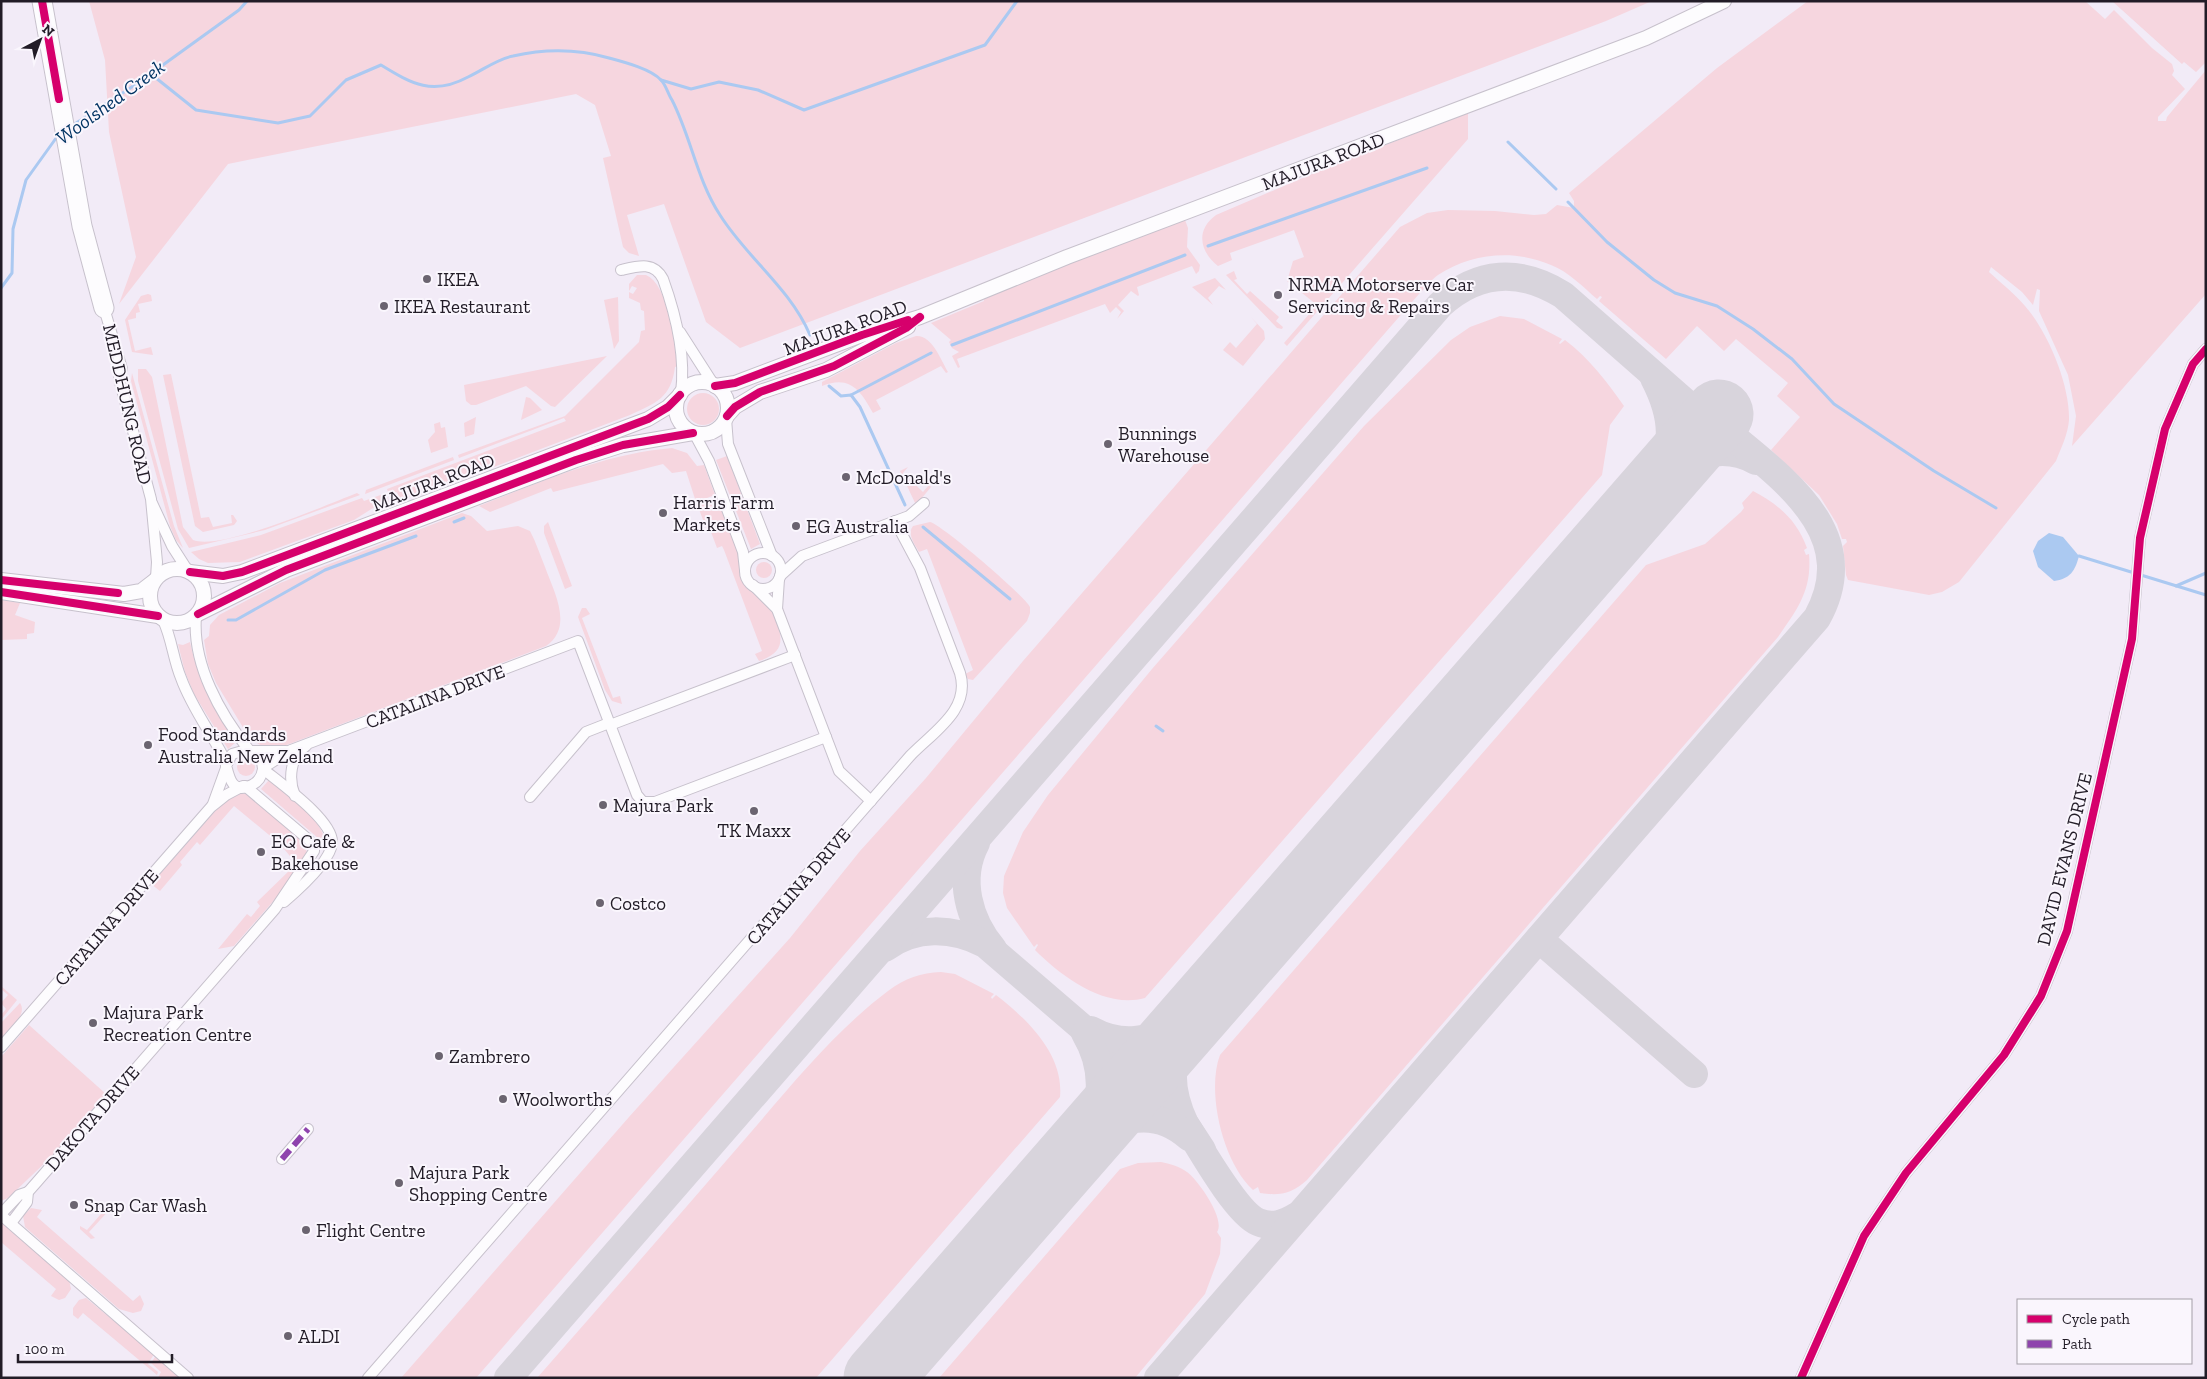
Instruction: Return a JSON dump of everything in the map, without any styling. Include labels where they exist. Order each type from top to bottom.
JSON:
[{"type":"highway","points":[[42,1],[82,226],[104,308]]},
{"type":"main road","name":"MAJURA ROAD","points":[[714,385],[736,383],[862,335],[920,317],[1067,257],[1554,74],[1670,28],[1724,1]]},
{"type":"main road","name":"MAJURA ROAD","points":[[727,417],[735,407],[760,392],[834,366],[906,328],[920,317]]},
{"type":"main road","points":[[706,383],[714,385],[726,398],[727,417],[714,432],[704,435],[694,433],[682,425],[677,417],[676,408],[680,394],[694,384],[706,383]]},
{"type":"main road","name":"MAJURA ROAD","points":[[189,571],[217,576],[239,573],[648,419],[668,407],[680,394]]},
{"type":"main road","name":"MAJURA ROAD","points":[[197,615],[294,567],[576,460],[623,445],[694,433]]},
{"type":"main road","points":[[1,580],[124,594],[138,592],[171,569],[189,571],[199,580],[204,591],[204,603],[197,615],[180,623],[161,618],[1,592]]},
{"type":"main road","points":[[155,579],[150,599],[161,618]]},
{"type":"street","points":[[622,270],[641,265],[650,266],[659,272],[665,283],[676,325],[683,368],[680,394]]},
{"type":"street","name":"MEDDHUNG ROAD","points":[[104,308],[122,369],[119,379],[151,500],[157,562],[155,579]]},
{"type":"street","points":[[676,325],[714,385]]},
{"type":"street","name":"DAVID EVANS DRIVE","points":[[1800,1378],[1864,1236],[1906,1173],[2004,1055],[2041,996],[2067,931],[2132,639],[2140,538],[2165,429],[2193,364],[2206,349]]},
{"type":"street","points":[[727,417],[728,444],[772,556],[780,566],[777,609]]},
{"type":"street","points":[[694,433],[709,461],[743,552],[746,578],[777,609],[840,773],[871,801]]},
{"type":"street","name":"MEDDHUNG ROAD","points":[[151,500],[164,524],[172,546],[189,571]]},
{"type":"street","points":[[745,570],[749,560],[754,556],[764,554],[772,556],[802,556],[912,514],[924,503]]},
{"type":"street","name":"CATALINA DRIVE","points":[[368,1378],[910,756],[954,712],[963,691],[960,673],[924,578],[895,521]]},
{"type":"street","points":[[753,586],[768,588],[774,585],[779,577],[802,556]]},
{"type":"street","points":[[197,615],[196,641],[205,676],[216,699],[250,751],[260,758],[263,768],[326,824],[332,836],[332,845],[328,855],[321,864],[295,892],[275,909]]},
{"type":"street","points":[[161,618],[172,638],[182,681],[223,757],[230,780],[244,786],[309,840],[314,848],[275,909]]},
{"type":"street","name":"CATALINA DRIVE","points":[[263,768],[292,750],[578,641],[610,724]]},
{"type":"street","points":[[530,797],[586,732],[795,655]]},
{"type":"street","points":[[610,724],[638,798],[649,803],[826,737]]},
{"type":"street","points":[[295,797],[291,782],[292,764],[299,751],[310,743]]},
{"type":"street","name":"CATALINA DRIVE","points":[[250,751],[274,752],[292,750]]},
{"type":"street","points":[[226,767],[228,758],[235,752],[250,751]]},
{"type":"street","name":"CATALINA DRIVE","points":[[211,807],[226,767]]},
{"type":"street","points":[[244,786],[256,782],[263,768]]},
{"type":"street","name":"CATALINA DRIVE","points":[[1,1048],[211,807],[226,795],[244,786]]},
{"type":"street","name":"DAKOTA DRIVE","points":[[11,1223],[27,1202],[28,1192],[275,909]]},
{"type":"street","points":[[282,1158],[308,1129]]},
{"type":"street","name":"DAKOTA DRIVE","points":[[1,1214],[19,1194],[28,1192]]},
{"type":"street","points":[[1,1214],[188,1378]]},
{"type":"shaded area","points":[[89,1],[1652,1],[1606,21],[740,348],[706,322],[664,204],[627,215],[639,256],[629,253],[623,247],[603,158],[611,156],[595,105],[576,94],[228,164],[119,304],[136,257],[109,132],[105,60]]},
{"type":"shaded area","points":[[1808,1],[2085,1],[2105,19],[2114,10],[2152,48],[2172,64],[2174,71],[2172,75],[2185,89],[2158,117],[2158,121],[2166,121],[2167,117],[2206,70],[2206,294],[2072,446],[2076,416],[2068,375],[2039,311],[2040,290],[2037,289],[2033,305],[2022,292],[1991,267],[1989,272],[2025,306],[2042,330],[2062,375],[2069,420],[2066,436],[2056,461],[1959,582],[1942,592],[1929,595],[1848,580],[1843,546],[1847,542],[1846,539],[1842,539],[1837,524],[1819,495],[1771,450],[1800,417],[1777,396],[1788,383],[1736,339],[1724,351],[1697,326],[1666,359],[1599,301],[1602,297],[1600,296],[1597,299],[1570,276],[1551,265],[1537,260],[1508,255],[1479,258],[1451,268],[1435,277],[1419,294],[476,1378],[401,1378],[629,1117],[790,938],[860,851],[926,778],[1023,661],[1400,227],[1427,213],[1448,210],[1495,211],[1534,215],[1546,214],[1557,205],[1574,208],[1574,201],[1569,193],[1717,68]]},
{"type":"shaded area","points":[[2112,1],[2206,1],[2206,62],[2196,72],[2184,62],[2182,64]]},
{"type":"shaded area","points":[[1468,113],[1468,139],[1287,346],[1284,343],[1317,305],[1287,281],[1293,261],[1304,257],[1294,230],[1230,253],[1232,260],[1218,266],[1207,254],[1202,241],[1203,234],[1209,221],[1216,215],[1326,168]]},
{"type":"shaded area","points":[[1185,220],[1188,228],[1187,247],[1200,265],[1199,271],[1196,274],[1192,266],[1137,287],[1138,296],[1131,291],[1118,305],[1124,311],[1117,319],[1121,312],[1116,307],[1110,313],[1105,304],[957,359],[960,367],[958,368],[952,356],[959,352],[952,348],[949,342],[951,340],[931,323],[984,301],[983,296]]},
{"type":"shaded area","points":[[1234,271],[1237,279],[1234,280],[1247,294],[1250,291],[1279,317],[1276,321],[1283,327],[1282,329],[1277,328],[1226,275]]},
{"type":"shaded area","points":[[637,275],[646,275],[654,281],[660,290],[673,330],[679,366],[675,367],[670,386],[661,398],[630,415],[420,495],[399,498],[397,492],[389,495],[387,489],[566,421],[564,418],[459,458],[458,455],[565,416],[639,342],[641,331],[645,330],[644,311],[641,310],[640,303],[629,298],[629,292],[633,294],[637,288],[632,286],[629,291],[629,284]]},
{"type":"shaded area","points":[[1215,278],[1226,290],[1219,286],[1208,298],[1213,305],[1192,287]]},
{"type":"shaded area","points":[[151,295],[152,301],[138,304],[140,312],[136,313],[136,318],[128,320],[135,351],[151,347],[153,355],[132,352],[125,320],[141,296]]},
{"type":"shaded area","points":[[618,297],[619,341],[614,349],[604,300]]},
{"type":"shaded area","points":[[1500,316],[1524,319],[1562,339],[1560,344],[1565,340],[1590,362],[1624,406],[1610,425],[1602,475],[1145,998],[1115,999],[1100,995],[1071,980],[1035,950],[1038,945],[1034,947],[1007,908],[1003,893],[1004,876],[1023,832],[1048,795],[1152,669],[1364,426],[1451,340],[1470,327]]},
{"type":"shaded area","points":[[1251,317],[1264,331],[1265,339],[1243,366],[1223,350],[1230,342],[1236,348],[1257,324]]},
{"type":"shaded area","points":[[916,336],[922,337],[931,344],[948,372],[946,373],[941,366],[876,400],[881,409],[873,413],[853,386],[840,382],[822,386],[822,382],[896,343]]},
{"type":"shaded area","points":[[607,356],[555,407],[551,406],[526,386],[476,405],[471,405],[466,401],[464,385]]},
{"type":"shaded area","points":[[138,369],[146,369],[152,377],[183,527],[193,540],[207,542],[249,533],[357,493],[360,495],[265,530],[189,548],[178,529],[138,381]]},
{"type":"shaded area","points":[[132,373],[174,526],[183,548],[176,540],[170,526],[131,381]]},
{"type":"shaded area","points":[[171,374],[201,518],[209,517],[213,527],[232,523],[231,515],[233,515],[237,521],[234,525],[203,532],[195,526],[163,375]]},
{"type":"shaded area","points":[[703,393],[709,394],[714,398],[718,403],[718,415],[714,420],[709,424],[703,425],[697,424],[692,420],[688,415],[687,409],[688,403],[692,398],[697,394]]},
{"type":"shaded area","points":[[526,397],[530,398],[542,410],[521,420]]},
{"type":"shaded area","points":[[476,417],[474,434],[465,437],[464,423]]},
{"type":"shaded area","points":[[440,422],[441,428],[445,427],[448,447],[431,453],[428,440],[435,432],[434,424]]},
{"type":"shaded area","points":[[672,448],[687,453],[697,466],[704,465],[715,495],[696,502],[686,471],[672,473],[663,464],[553,492],[551,488],[490,512],[479,506],[550,478],[598,462],[647,451]]},
{"type":"shaded area","points":[[727,456],[760,544],[751,549],[716,460]]},
{"type":"shaded area","points":[[453,457],[454,460],[365,494],[366,490]]},
{"type":"shaded area","points":[[908,467],[903,473],[923,492],[929,485],[931,487],[916,505],[900,471]]},
{"type":"shaded area","points":[[1753,491],[1771,501],[1786,514],[1803,538],[1807,548],[1804,550],[1806,555],[1809,554],[1806,588],[1792,617],[1778,637],[1307,1180],[1285,1193],[1260,1193],[1258,1187],[1253,1190],[1242,1178],[1233,1163],[1220,1126],[1215,1088],[1216,1070],[1220,1055],[1646,565],[1705,544],[1741,512],[1744,508],[1742,503]]},
{"type":"shaded area","points":[[386,493],[389,502],[373,508],[354,520],[240,562],[208,563],[199,559],[191,552],[261,535],[362,498],[364,501]]},
{"type":"shaded area","points":[[709,499],[713,508],[719,505],[734,539],[739,553],[740,574],[743,583],[766,601],[774,613],[779,627],[780,646],[773,654],[759,661],[755,654],[762,651],[724,550],[722,546],[717,548],[711,532],[708,533],[697,504]]},
{"type":"shaded area","points":[[462,513],[471,516],[487,531],[518,526],[530,531],[557,598],[560,619],[559,629],[554,638],[546,646],[284,746],[264,747],[255,742],[247,734],[216,683],[208,664],[204,640],[209,636],[210,625],[219,615],[280,583]]},
{"type":"shaded area","points":[[548,522],[572,586],[565,589],[544,533],[544,526]]},
{"type":"shaded area","points":[[930,522],[950,535],[982,561],[1014,589],[1030,607],[1027,621],[973,680],[968,679],[965,674],[973,670],[927,549],[919,552],[911,535],[913,526]]},
{"type":"shaded area","points":[[764,562],[770,564],[772,570],[770,576],[764,578],[758,576],[756,570],[758,564]]},
{"type":"shaded area","points":[[1,600],[20,603],[15,615],[35,622],[34,633],[27,634],[27,639],[1,640]]},
{"type":"shaded area","points":[[582,608],[586,608],[590,614],[582,618],[613,698],[620,696],[622,704],[612,701],[605,690],[578,617]]},
{"type":"shaded area","points":[[190,642],[198,670],[208,694],[236,742],[228,749],[194,694],[185,672],[178,644],[183,645]]},
{"type":"shaded area","points":[[246,758],[252,761],[255,767],[252,773],[246,776],[240,773],[237,767],[240,761]]},
{"type":"shaded area","points":[[269,780],[314,820],[325,840],[325,850],[323,850],[318,838],[261,789]]},
{"type":"shaded area","points":[[237,793],[247,794],[304,842],[307,853],[283,890],[234,946],[218,949],[247,914],[251,917],[260,906],[257,902],[293,867],[291,864],[294,861],[280,844],[234,806],[200,845],[197,842],[180,862],[182,865],[160,891],[151,884],[224,801]]},
{"type":"shaded area","points":[[941,972],[955,974],[994,994],[991,997],[992,999],[996,995],[1031,1026],[1050,1052],[1056,1066],[1060,1081],[1060,1097],[816,1378],[537,1378],[828,1045],[867,1008],[894,986],[913,977]]},
{"type":"shaded area","points":[[1,986],[17,1000],[1,1020],[1,1015],[6,1009],[1,1003],[8,995],[1,989]]},
{"type":"shaded area","points":[[20,1003],[22,1012],[20,1017],[1,1039],[1,1023]]},
{"type":"shaded area","points":[[29,1025],[106,1094],[49,1159],[8,1198],[1,1201],[1,1057]]},
{"type":"shaded area","points":[[1161,1162],[1171,1164],[1187,1172],[1198,1183],[1210,1200],[1218,1218],[1219,1226],[1217,1232],[1221,1238],[1220,1254],[1205,1294],[1135,1378],[939,1378],[1120,1169],[1138,1163]]},
{"type":"shaded area","points":[[108,1206],[111,1208],[89,1232],[95,1238],[91,1239],[80,1229],[80,1226],[87,1230]]},
{"type":"shaded area","points":[[31,1208],[42,1210],[37,1217],[133,1301],[140,1295],[144,1304],[141,1311],[133,1313],[119,1309],[25,1227],[23,1216]]},
{"type":"shaded area","points":[[1,1221],[69,1280],[71,1289],[65,1298],[59,1300],[51,1296],[56,1289],[1,1242]]},
{"type":"shaded area","points":[[86,1298],[154,1354],[148,1364],[158,1372],[157,1375],[83,1313],[78,1319],[73,1315],[73,1308],[79,1300]]},
{"type":"shaded area","points":[[155,1357],[180,1378],[158,1378],[161,1372],[151,1363]]},
{"type":"water","points":[[2049,533],[2063,537],[2079,556],[2076,566],[2071,573],[2060,580],[2054,581],[2038,567],[2033,551],[2038,541]]},
{"type":"waterway","name":"Woolshed Creek","points":[[70,127],[138,83],[239,10],[247,1]]},
{"type":"waterway","points":[[661,80],[691,89],[719,82],[758,90],[804,110],[985,45],[1017,1]]},
{"type":"waterway","points":[[151,74],[196,110],[278,123],[310,116],[346,80],[381,65],[403,78],[433,87],[455,83],[507,57],[537,52],[585,53],[637,66],[651,72],[664,84],[679,114],[712,202],[731,231],[791,302],[810,335]]},
{"type":"waterway","name":"Woolshed Creek","points":[[1,288],[12,273],[13,229],[26,180],[59,134]]},
{"type":"waterway","points":[[1508,142],[1556,189]]},
{"type":"waterway","points":[[1208,246],[1427,168]]},
{"type":"waterway","points":[[1568,202],[1607,242],[1654,280],[1675,293],[1717,306],[1753,329],[1792,359],[1834,404],[1934,471],[1996,508]]},
{"type":"waterway","points":[[952,345],[1185,255]]},
{"type":"waterway","points":[[851,395],[931,353]]},
{"type":"waterway","points":[[829,386],[841,396],[851,395],[860,407],[905,505]]},
{"type":"waterway","points":[[454,522],[464,518]]},
{"type":"waterway","points":[[923,527],[1010,599]]},
{"type":"waterway","points":[[228,620],[236,620],[325,570],[416,536]]},
{"type":"waterway","points":[[2079,556],[2206,595]]},
{"type":"waterway","points":[[2176,586],[2206,573]]},
{"type":"waterway","points":[[1156,726],[1163,731]]},
{"type":"taxiway","points":[[508,1378],[1440,305],[1454,293],[1484,279],[1500,277],[1531,280],[1547,286],[1563,295],[1710,424]]},
{"type":"taxiway","points":[[1639,503],[1659,472],[1669,443],[1668,413],[1654,378]]},
{"type":"taxiway","points":[[1158,1378],[1817,618],[1829,586],[1830,556],[1822,530],[1806,505],[1785,482],[1713,420]]},
{"type":"taxiway","points":[[1660,479],[1682,464],[1705,454],[1730,453],[1743,455],[1756,461]]},
{"type":"taxiway","points":[[976,843],[967,871],[968,899],[978,925],[993,949]]},
{"type":"taxiway","points":[[885,948],[909,936],[934,931],[960,934],[985,944],[1156,1091],[1185,1124],[1202,1150]]},
{"type":"taxiway","points":[[1539,939],[1694,1074]]},
{"type":"taxiway","points":[[1091,1030],[1116,1039],[1139,1040],[1161,1033],[1181,1021],[1200,1006],[1250,952]]},
{"type":"taxiway","points":[[1209,999],[1187,1028],[1175,1057],[1174,1089],[1185,1124],[1218,1178],[1249,1216],[1258,1222],[1268,1225],[1283,1223],[1297,1216]]},
{"type":"taxiway","points":[[1071,1157],[1082,1143],[1090,1128],[1096,1113],[1099,1097],[1098,1065],[1085,1033]]},
{"type":"taxiway","points":[[1084,1142],[1110,1127],[1136,1119],[1163,1121],[1176,1127],[1189,1137]]},
{"type":"runway","points":[[878,1378],[1719,414]]},
{"type":"marked path","points":[[282,1159],[308,1129]]},
{"type":"cycle path","points":[[42,1],[59,99]]},
{"type":"cycle path","points":[[727,416],[735,407],[760,392],[834,366],[906,328],[920,317]]},
{"type":"cycle path","points":[[715,386],[735,383],[862,335],[908,320]]},
{"type":"cycle path","points":[[1801,1378],[1864,1236],[1906,1173],[2004,1055],[2041,996],[2067,931],[2132,639],[2140,538],[2165,429],[2193,364],[2206,349]]},
{"type":"cycle path","points":[[190,572],[223,576],[242,572],[648,419],[668,407],[680,395]]},
{"type":"cycle path","points":[[198,614],[286,570],[576,460],[623,445],[693,433]]},
{"type":"cycle path","points":[[1,580],[118,593]]},
{"type":"cycle path","points":[[1,592],[158,616]]},
{"type":"place","name":"IKEA","points":[[427,279]]},
{"type":"place","name":"NRMA Motorserve Car Servicing & Repairs","points":[[1278,295]]},
{"type":"place","name":"IKEA Restaurant","points":[[384,306]]},
{"type":"place","name":"Bunnings Warehouse","points":[[1108,444]]},
{"type":"place","name":"McDonald's","points":[[846,477]]},
{"type":"place","name":"Harris Farm Markets","points":[[663,513]]},
{"type":"place","name":"EG Australia","points":[[796,526]]},
{"type":"place","name":"Food Standards Australia New Zeland","points":[[148,745]]},
{"type":"place","name":"Majura Park","points":[[603,805]]},
{"type":"place","name":"TK Maxx","points":[[754,811]]},
{"type":"place","name":"EQ Cafe & Bakehouse","points":[[261,852]]},
{"type":"place","name":"Costco","points":[[600,903]]},
{"type":"place","name":"Majura Park Recreation Centre","points":[[93,1023]]},
{"type":"place","name":"Zambrero","points":[[439,1056]]},
{"type":"place","name":"Woolworths","points":[[503,1099]]},
{"type":"place","name":"Majura Park Shopping Centre","points":[[399,1183]]},
{"type":"place","name":"Snap Car Wash","points":[[74,1205]]},
{"type":"place","name":"Flight Centre","points":[[306,1230]]},
{"type":"place","name":"ALDI","points":[[288,1336]]}]
